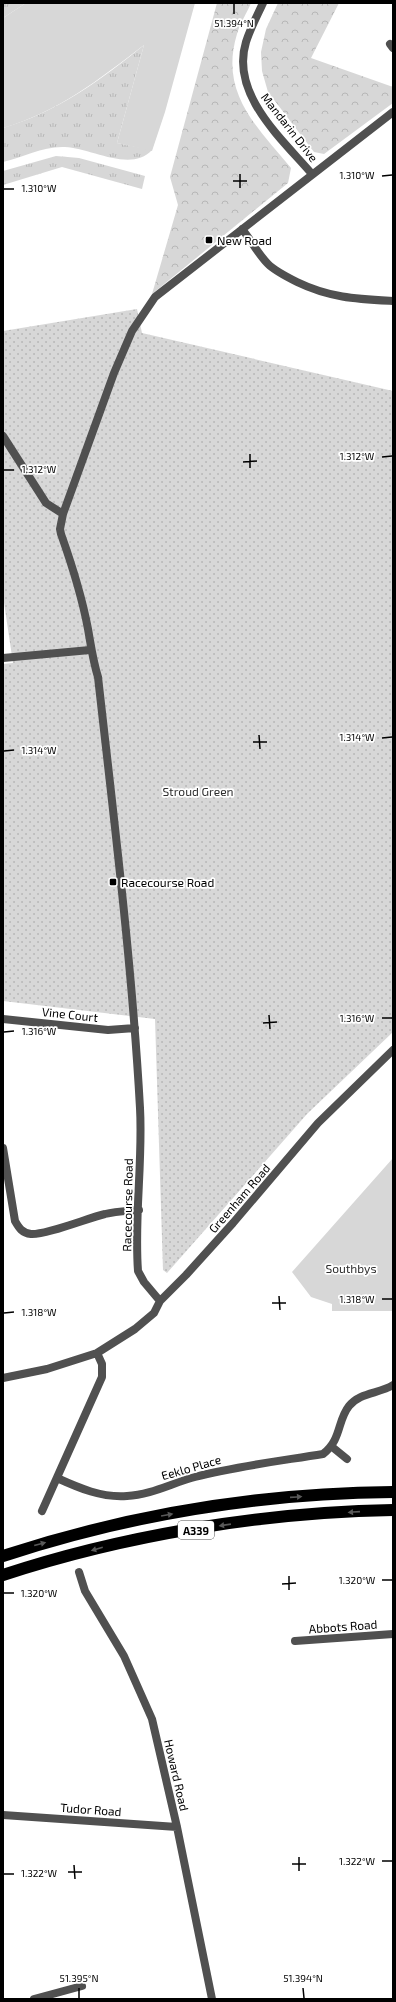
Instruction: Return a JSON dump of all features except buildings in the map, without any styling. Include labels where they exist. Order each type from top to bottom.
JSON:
[{"type":"highway","name":"A339","points":[[3,1556],[73,1535],[214,1507],[291,1497],[393,1492]]},
{"type":"highway","name":"A339","points":[[3,1575],[110,1545],[174,1533],[252,1521],[393,1510]]},
{"type":"street","name":"Mandarin Drive","points":[[263,3],[246,44],[245,75],[250,94],[261,114],[312,174]]},
{"type":"street","points":[[3,436],[46,503],[63,514],[114,373],[132,331],[155,297],[393,112]]},
{"type":"street","points":[[242,229],[268,264],[288,278],[313,290],[351,299],[393,301]]},
{"type":"street","name":"Racecourse Road","points":[[63,514],[60,529],[61,534],[80,596],[88,629],[90,650],[98,677],[118,852],[135,1028],[140,1110],[138,1271],[144,1282],[160,1301]]},
{"type":"street","points":[[3,658],[90,650]]},
{"type":"street","name":"Vine Court","points":[[3,1019],[108,1030],[135,1028]]},
{"type":"street","name":"Greenham Road","points":[[3,1378],[47,1369],[97,1353],[135,1329],[154,1313],[160,1301],[233,1224],[318,1123],[393,1050]]},
{"type":"street","points":[[3,1148],[15,1221],[20,1230],[24,1232],[32,1234],[45,1232],[108,1213],[139,1210]]},
{"type":"street","points":[[42,1511],[102,1377],[102,1364],[97,1353]]},
{"type":"street","points":[[347,1459],[332,1446],[337,1438],[348,1407],[362,1396],[393,1385]]},
{"type":"street","name":"Eeklo Place","points":[[57,1478],[84,1490],[127,1496],[155,1491],[193,1477],[243,1466],[324,1454],[332,1446]]},
{"type":"street","name":"Howard Road","points":[[79,1572],[85,1591],[124,1656],[152,1719],[177,1828],[212,1999]]},
{"type":"street","name":"Abbots Road","points":[[295,1641],[393,1634]]},
{"type":"street","name":"Tudor Road","points":[[3,1815],[177,1828]]},
{"type":"street","points":[[34,1999],[82,1986]]},
{"type":"green space","points":[[3,3],[26,3],[3,18]]},
{"type":"green space","points":[[26,3],[195,3],[165,112],[152,151],[117,143],[144,45],[78,93],[43,113],[3,128],[3,18]]},
{"type":"green space","points":[[217,3],[251,3],[237,34],[233,55],[233,74],[237,92],[244,108],[254,123],[291,168],[288,183],[152,294],[178,205],[170,177]]},
{"type":"green space","points":[[278,3],[339,3],[311,58],[393,87],[393,103],[324,154],[314,152],[268,92],[262,71],[261,52],[266,29]]},
{"type":"green space","points":[[144,45],[117,143],[152,150],[143,157],[122,159],[110,158],[75,148],[57,147],[41,150],[3,162],[3,128],[42,113],[78,94]]},
{"type":"green space","points":[[56,156],[79,158],[145,176],[142,189],[62,167],[3,185],[3,171]]},
{"type":"green space","name":"Stroud Green","points":[[137,309],[142,333],[393,391],[393,1032],[307,1114],[167,1273],[163,1270],[155,1019],[3,1001],[3,664],[13,663],[3,596],[3,331]]},
{"type":"green space","name":"Southbys","points":[[393,1158],[393,1311],[332,1311],[332,1304],[311,1297],[292,1272]]},
{"type":"place","name":"New Road","points":[[209,240]]},
{"type":"place","name":"Racecourse Road","points":[[113,882]]}]
